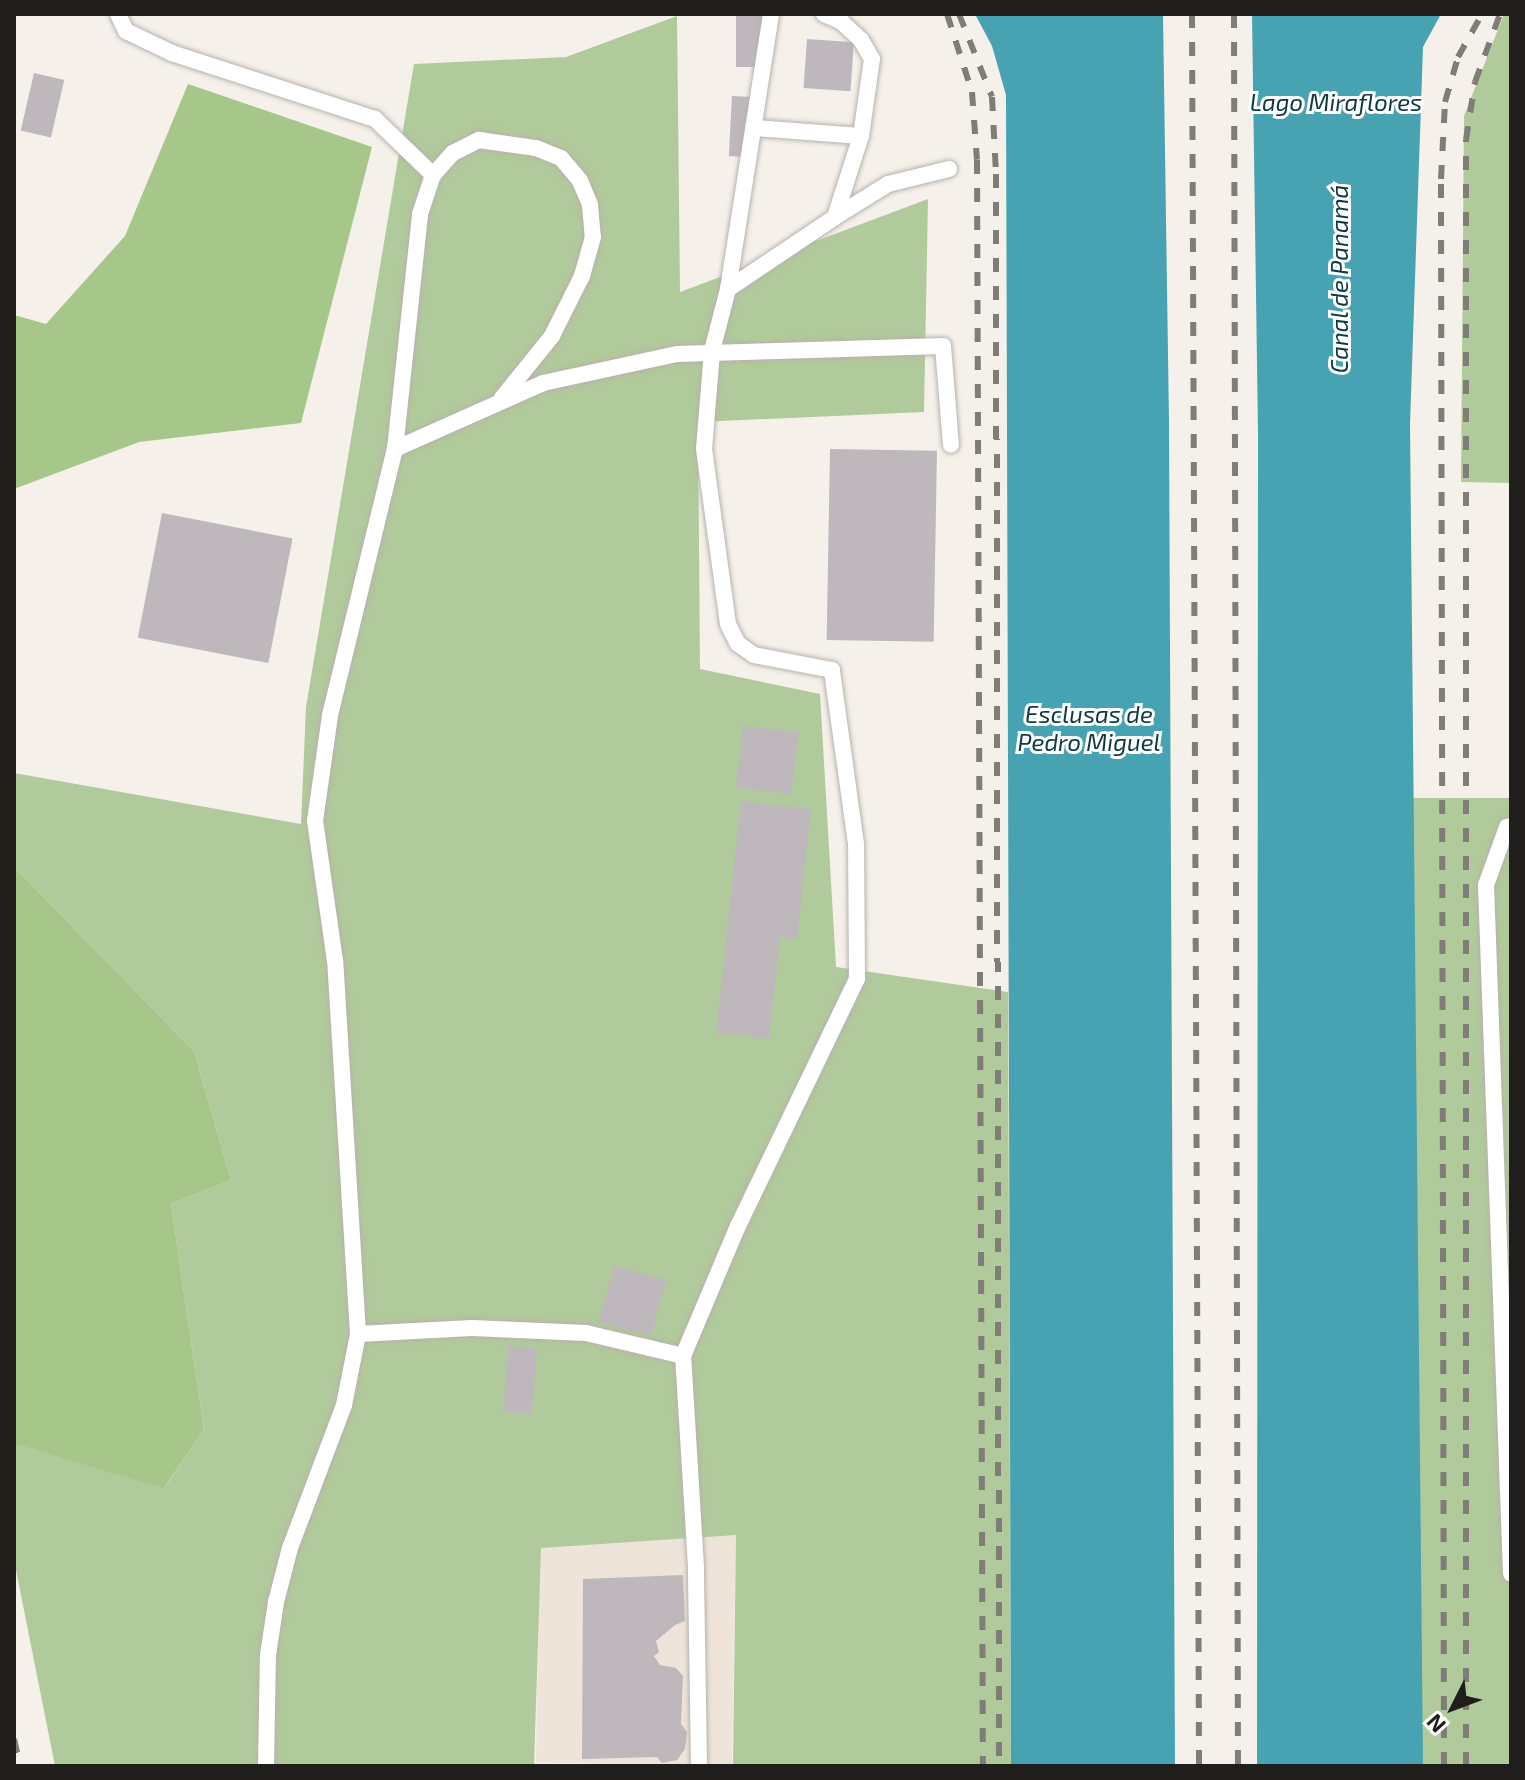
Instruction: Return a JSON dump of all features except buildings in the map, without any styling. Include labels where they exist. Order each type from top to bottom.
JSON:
[{"type":"lane","points":[[118,14],[126,31],[172,53],[375,119],[433,175]]},
{"type":"lane","points":[[699,1766],[696,1567],[683,1356],[738,1226],[857,979],[856,844],[832,670],[754,655],[738,644],[728,624],[704,449],[712,351],[728,289],[771,14]]},
{"type":"lane","points":[[824,14],[842,22],[861,40],[872,59],[861,136],[835,217]]},
{"type":"lane","points":[[755,128],[861,136]]},
{"type":"lane","points":[[266,1766],[268,1655],[276,1602],[290,1548],[344,1405],[358,1334],[335,961],[315,821],[330,715],[395,449],[420,214],[433,175],[453,153],[479,140],[536,148],[561,158],[580,181],[590,205],[593,237],[582,276],[552,336],[502,398]]},
{"type":"lane","points":[[728,289],[888,184],[949,169]]},
{"type":"lane","points":[[395,449],[502,398],[581,373],[677,354],[943,346],[951,445]]},
{"type":"lane","points":[[1511,826],[1507,827],[1486,885],[1511,1574]]},
{"type":"lane","points":[[358,1334],[472,1328],[586,1333],[683,1356]]},
{"type":"shaded area","points":[[540,1531],[736,1534],[732,1766],[536,1763]]},
{"type":"green space","points":[[1504,14],[1511,14],[1511,483],[1461,482],[1464,116]]},
{"type":"green space","points":[[677,16],[680,292],[928,199],[924,412],[698,422],[700,669],[820,694],[836,967],[1008,992],[1011,1766],[733,1766],[736,1535],[541,1548],[534,1766],[55,1766],[14,1560],[14,1444],[165,1487],[204,1430],[171,1204],[231,1180],[194,1051],[14,867],[14,773],[301,824],[306,707],[414,64],[566,57]]},
{"type":"green space","points":[[188,84],[372,147],[301,423],[139,442],[14,489],[14,315],[46,324],[125,236]]},
{"type":"green space","points":[[1413,798],[1511,798],[1511,1766],[1413,1766]]},
{"type":"green space","points":[[14,867],[194,1051],[231,1180],[171,1204],[204,1430],[164,1488],[14,1444]]},
{"type":"water","name":"Esclusas de Pedro Miguel","points":[[975,14],[1163,14],[1169,422],[1175,1766],[1011,1766],[1006,95],[992,46]]},
{"type":"water","points":[[1252,14],[1441,14],[1423,47],[1410,424],[1423,1766],[1257,1766],[1258,433]]},
{"type":"railway","points":[[947,14],[972,92],[977,160],[983,1766]]},
{"type":"railway","points":[[959,14],[992,97],[996,174],[999,1766]]},
{"type":"railway","points":[[1192,14],[1199,1766]]},
{"type":"railway","points":[[1234,14],[1238,1766]]},
{"type":"railway","points":[[1444,1766],[1441,179],[1445,102],[1458,57],[1482,14]]},
{"type":"railway","points":[[1466,1766],[1466,140],[1475,82],[1500,14]]},
{"type":"railway","points":[[14,1739],[20,1766]]},
{"type":"water label","name":"Lago Miraflores","points":[[1336,102]]},
{"type":"water label","name":"Canal de Panamá","points":[[1339,279]]}]
